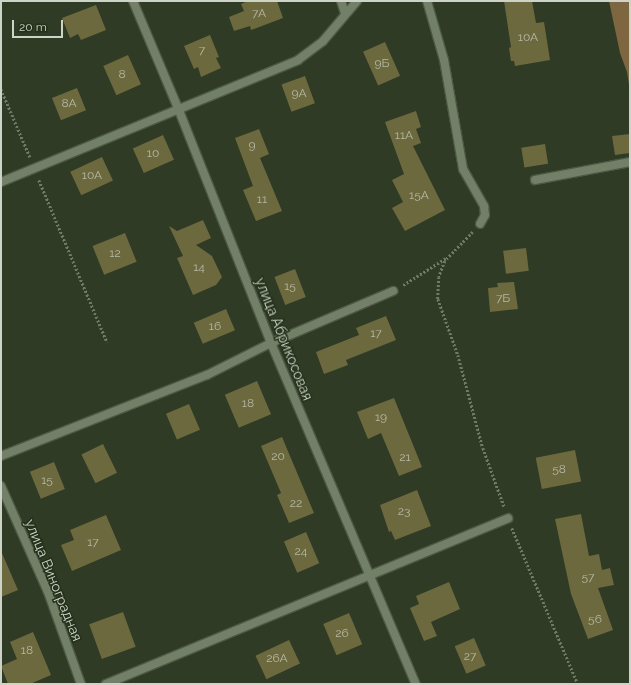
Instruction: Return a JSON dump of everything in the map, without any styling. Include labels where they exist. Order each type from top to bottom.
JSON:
[{"type":"lane","name":"улица Абрикосовая","points":[[133,1],[178,108],[271,343],[416,684]]},
{"type":"lane","points":[[341,1],[345,13]]},
{"type":"lane","points":[[1,182],[298,60],[323,41],[345,13],[357,1]]},
{"type":"lane","points":[[427,1],[444,60],[463,169],[484,206],[485,215],[480,224]]},
{"type":"lane","points":[[535,180],[630,162]]},
{"type":"lane","points":[[1,456],[207,375],[271,343],[393,291]]},
{"type":"lane","name":"улица Виноградная","points":[[1,486],[48,592],[81,684]]},
{"type":"lane","points":[[106,684],[508,518]]},
{"type":"path","points":[[1,88],[107,342]]},
{"type":"path","points":[[393,291],[448,256],[480,224]]},
{"type":"path","points":[[448,256],[439,277],[438,299],[458,355],[483,448],[508,518],[578,684]]},
{"type":"shaded area","points":[[609,1],[630,1],[630,91],[627,72],[620,53]]},
{"type":"building","points":[[248,1],[277,1],[283,18],[251,30],[250,26],[234,31],[229,17],[244,11],[241,4]]},
{"type":"building","points":[[504,1],[532,1],[536,23],[544,22],[550,60],[515,66],[514,61],[511,61],[509,48],[511,47]]},
{"type":"building","points":[[96,5],[106,30],[81,40],[78,34],[70,38],[62,18]]},
{"type":"building","points":[[210,35],[219,57],[216,58],[221,68],[201,77],[198,67],[194,69],[184,46]]},
{"type":"building","points":[[385,42],[400,76],[378,86],[363,52]]},
{"type":"building","points":[[128,55],[141,84],[116,95],[103,66]]},
{"type":"building","points":[[305,76],[315,103],[291,112],[282,85]]},
{"type":"building","points":[[77,88],[86,110],[61,120],[52,98]]},
{"type":"building","points":[[416,111],[421,127],[416,129],[421,143],[413,146],[445,210],[405,231],[392,208],[403,202],[392,180],[404,174],[385,122]]},
{"type":"building","points":[[259,129],[269,154],[260,158],[282,211],[256,221],[243,190],[253,186],[235,138]]},
{"type":"building","points":[[630,134],[630,153],[615,155],[612,136]]},
{"type":"building","points":[[163,135],[174,160],[144,173],[133,148]]},
{"type":"building","points":[[545,144],[548,164],[524,168],[521,148]]},
{"type":"building","points":[[102,157],[113,181],[81,195],[70,172]]},
{"type":"building","points":[[203,220],[211,238],[196,245],[212,256],[222,277],[216,285],[193,295],[177,258],[183,256],[169,226],[177,231]]},
{"type":"building","points":[[125,233],[137,262],[104,275],[93,246]]},
{"type":"building","points":[[526,248],[529,271],[506,274],[503,251]]},
{"type":"building","points":[[295,269],[306,297],[285,305],[274,277]]},
{"type":"building","points":[[514,282],[518,309],[490,312],[488,288],[498,287],[497,283]]},
{"type":"building","points":[[226,309],[235,330],[203,344],[194,323]]},
{"type":"building","points":[[386,316],[396,340],[346,360],[348,365],[324,374],[316,352],[359,335],[356,328]]},
{"type":"building","points":[[257,381],[271,414],[239,428],[225,395]]},
{"type":"building","points":[[394,398],[422,467],[399,476],[381,433],[368,439],[357,412]]},
{"type":"building","points":[[189,404],[200,430],[177,440],[166,414]]},
{"type":"building","points":[[282,437],[314,513],[289,523],[277,495],[281,493],[261,446]]},
{"type":"building","points":[[103,444],[117,473],[95,483],[81,455]]},
{"type":"building","points":[[575,450],[581,481],[542,489],[536,458]]},
{"type":"building","points":[[54,462],[65,489],[41,499],[30,472]]},
{"type":"building","points":[[417,490],[431,526],[395,540],[391,531],[389,532],[380,505]]},
{"type":"building","points":[[581,514],[589,556],[599,554],[602,570],[610,568],[614,585],[598,588],[613,630],[588,639],[571,594],[555,519]]},
{"type":"building","points":[[106,515],[121,550],[72,571],[61,545],[74,540],[70,530]]},
{"type":"building","points":[[306,532],[319,563],[297,573],[284,541]]},
{"type":"building","points":[[1,551],[18,590],[1,597]]},
{"type":"building","points":[[449,582],[460,609],[431,622],[437,636],[424,641],[410,608],[419,604],[416,596]]},
{"type":"building","points":[[123,612],[136,647],[102,659],[89,624]]},
{"type":"building","points":[[349,613],[362,644],[337,655],[323,624]]},
{"type":"building","points":[[33,632],[51,675],[30,684],[8,684],[1,666],[17,659],[10,642]]},
{"type":"building","points":[[474,638],[486,666],[466,674],[455,646]]},
{"type":"building","points":[[289,640],[300,664],[266,679],[255,656]]}]
